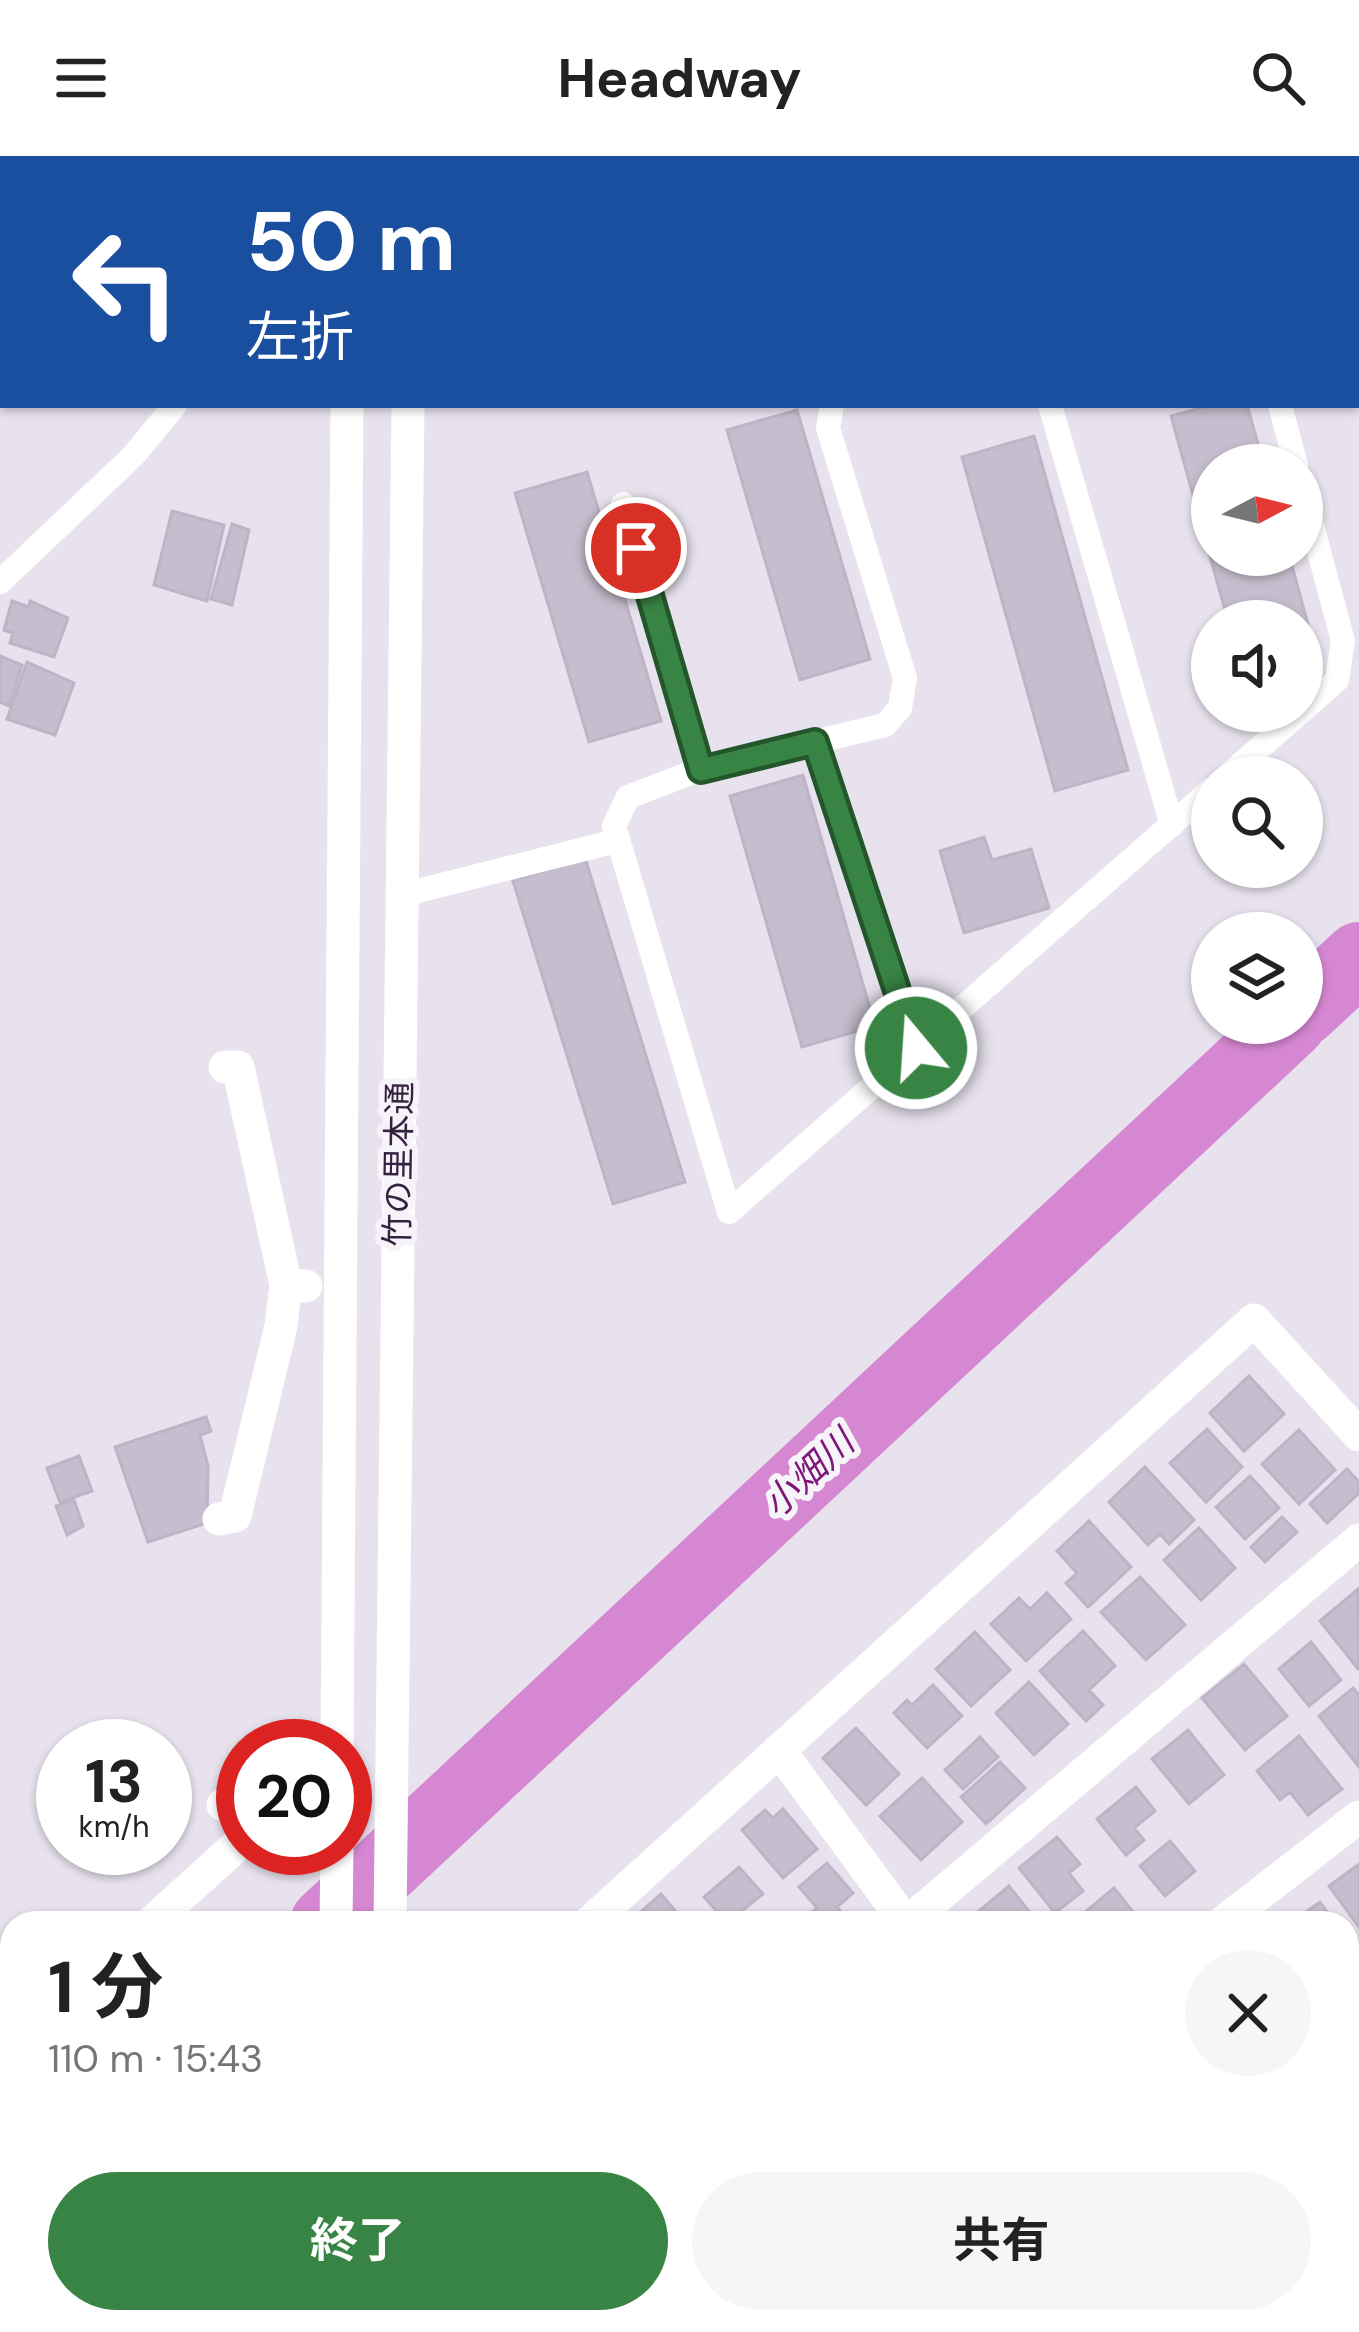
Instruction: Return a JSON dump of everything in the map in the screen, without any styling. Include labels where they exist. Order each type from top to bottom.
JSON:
[{"type":"street","name":"竹の里本通","points":[[337,1719],[347,408]]},
{"type":"street","name":"竹の里本通","points":[[390,1911],[408,408]]},
{"type":"street","points":[[219,1519],[235,1516],[281,1326],[296,1286],[238,1067],[225,1067]]},
{"type":"street","points":[[602,1911],[1254,1320],[1359,1435]]},
{"type":"street","points":[[921,1911],[1359,1540]]},
{"type":"street","points":[[779,1750],[898,1911]]},
{"type":"street","points":[[1238,1911],[1359,1817]]},
{"type":"street","points":[[164,1911],[216,1864]]},
{"type":"street","points":[[336,1911],[337,1875]]},
{"type":"lane","points":[[0,582],[133,456],[173,408]]},
{"type":"lane","points":[[831,408],[828,428],[905,678],[900,708],[885,725],[701,770],[628,797],[614,826],[729,1212],[1191,808]]},
{"type":"lane","points":[[1051,408],[1172,825]]},
{"type":"lane","points":[[1281,408],[1290,444]]},
{"type":"lane","points":[[623,504],[701,770]]},
{"type":"lane","points":[[1323,566],[1343,641],[1337,680],[1323,692]]},
{"type":"lane","points":[[1250,756],[1278,732]]},
{"type":"lane","points":[[815,742],[916,1048]]},
{"type":"lane","points":[[402,895],[616,841]]},
{"type":"building","points":[[1201,408],[1248,408],[1258,444],[1191,444],[1191,488],[1171,416]]},
{"type":"building","points":[[797,410],[870,659],[800,680],[727,430]]},
{"type":"building","points":[[1034,436],[1128,770],[1055,791],[962,457]]},
{"type":"building","points":[[587,472],[661,721],[589,742],[515,493]]},
{"type":"building","points":[[172,511],[224,525],[207,601],[154,585]]},
{"type":"building","points":[[232,524],[249,530],[232,605],[211,599]]},
{"type":"building","points":[[1215,576],[1295,576],[1301,600],[1222,600]]},
{"type":"building","points":[[12,601],[29,607],[30,601],[68,618],[54,657],[10,643],[13,633],[4,630]]},
{"type":"building","points":[[0,656],[22,665],[9,706],[0,702]]},
{"type":"building","points":[[27,662],[74,683],[55,735],[7,719]]},
{"type":"building","points":[[803,775],[875,1026],[802,1047],[730,796]]},
{"type":"building","points":[[984,837],[992,860],[1031,849],[1049,908],[964,933],[940,851]]},
{"type":"building","points":[[585,858],[685,1182],[613,1204],[513,881]]},
{"type":"building","points":[[1249,1376],[1284,1414],[1244,1451],[1210,1413]]},
{"type":"building","points":[[206,1417],[211,1431],[200,1435],[208,1466],[207,1523],[148,1542],[115,1447]]},
{"type":"building","points":[[1207,1429],[1242,1467],[1206,1502],[1170,1463]]},
{"type":"building","points":[[1299,1430],[1335,1470],[1299,1504],[1262,1464]]},
{"type":"building","points":[[79,1456],[92,1491],[60,1502],[47,1468]]},
{"type":"building","points":[[1145,1467],[1194,1520],[1169,1544],[1160,1534],[1148,1545],[1109,1502]]},
{"type":"building","points":[[1347,1469],[1359,1482],[1359,1493],[1327,1523],[1310,1504]]},
{"type":"building","points":[[1250,1476],[1279,1508],[1245,1539],[1216,1507]]},
{"type":"building","points":[[74,1500],[83,1526],[67,1535],[56,1506]]},
{"type":"building","points":[[1282,1517],[1297,1532],[1265,1562],[1251,1547]]},
{"type":"building","points":[[1089,1521],[1131,1567],[1088,1607],[1066,1583],[1077,1573],[1057,1551]]},
{"type":"building","points":[[1199,1528],[1235,1568],[1201,1600],[1164,1560]]},
{"type":"building","points":[[1140,1577],[1185,1625],[1146,1660],[1101,1612]]},
{"type":"building","points":[[1358,1589],[1359,1669],[1320,1621]]},
{"type":"building","points":[[1047,1593],[1071,1619],[1026,1661],[991,1624],[1019,1598],[1030,1609]]},
{"type":"building","points":[[1083,1631],[1115,1666],[1089,1690],[1103,1705],[1086,1721],[1040,1671]]},
{"type":"building","points":[[975,1632],[1010,1670],[971,1706],[936,1669]]},
{"type":"building","points":[[1311,1642],[1341,1680],[1309,1706],[1279,1669]]},
{"type":"building","points":[[1244,1664],[1287,1716],[1245,1750],[1202,1698]]},
{"type":"building","points":[[1029,1682],[1068,1724],[1034,1755],[996,1713]]},
{"type":"building","points":[[933,1685],[962,1716],[927,1748],[894,1713],[907,1700],[912,1705]]},
{"type":"building","points":[[1353,1688],[1359,1695],[1359,1767],[1319,1716]]},
{"type":"building","points":[[856,1728],[899,1774],[866,1805],[823,1758]]},
{"type":"building","points":[[1188,1730],[1224,1775],[1189,1804],[1152,1759]]},
{"type":"building","points":[[1299,1736],[1342,1789],[1308,1815],[1290,1792],[1280,1800],[1257,1771]]},
{"type":"building","points":[[980,1737],[998,1757],[963,1789],[945,1770]]},
{"type":"building","points":[[1000,1762],[1025,1788],[986,1824],[961,1797]]},
{"type":"building","points":[[922,1778],[962,1822],[921,1860],[880,1816]]},
{"type":"building","points":[[1136,1787],[1155,1811],[1134,1828],[1144,1840],[1126,1855],[1097,1819]]},
{"type":"building","points":[[783,1809],[817,1849],[783,1878],[742,1830],[765,1810],[773,1818]]},
{"type":"building","points":[[1057,1837],[1080,1864],[1069,1873],[1083,1891],[1053,1911],[1019,1868]]},
{"type":"building","points":[[1170,1841],[1195,1871],[1165,1896],[1140,1866]]},
{"type":"building","points":[[827,1863],[853,1893],[837,1907],[840,1911],[813,1911],[817,1908],[799,1887]]},
{"type":"building","points":[[1359,1864],[1359,1911],[1347,1911],[1329,1886]]},
{"type":"building","points":[[739,1867],[763,1894],[742,1911],[716,1911],[704,1897]]},
{"type":"building","points":[[1009,1886],[1029,1911],[979,1911]]},
{"type":"building","points":[[1114,1888],[1132,1911],[1086,1911]]},
{"type":"building","points":[[661,1894],[675,1911],[642,1911]]},
{"type":"waterway","name":"小畑川","points":[[1323,991],[1359,958]]},
{"type":"waterway","name":"小畑川","points":[[339,1911],[1268,1044]]},
{"type":"route","points":[[636,548],[701,770],[815,742],[916,1048]]}]
